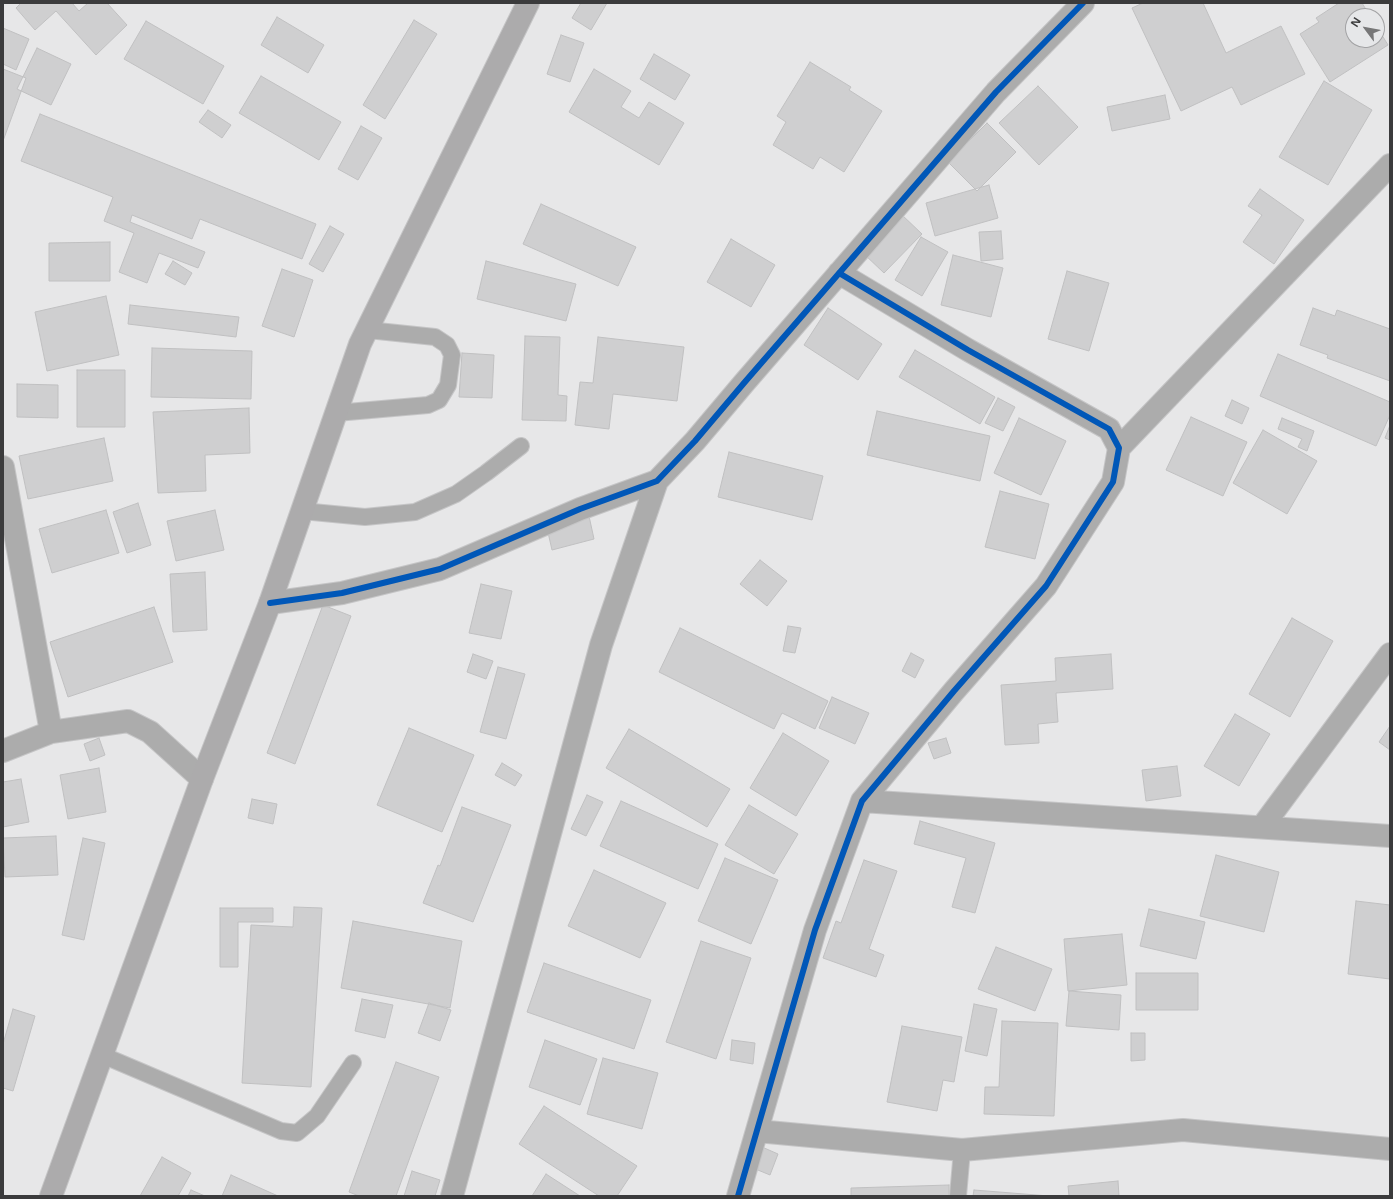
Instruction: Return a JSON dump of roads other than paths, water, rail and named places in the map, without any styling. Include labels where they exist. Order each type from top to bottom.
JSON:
[{"type":"main road","points":[[51,1196],[202,780],[270,603],[360,344],[528,3]]},
{"type":"street","points":[[452,1196],[601,645],[657,481],[695,441],[996,92],[1083,3]]},
{"type":"street","points":[[738,1196],[815,930],[862,801],[954,691],[1046,586],[1113,482],[1119,448],[1390,165]]},
{"type":"street","points":[[839,273],[968,350],[1109,429],[1119,448]]},
{"type":"street","points":[[3,467],[51,732]]},
{"type":"street","points":[[270,603],[342,593],[440,569],[580,509],[657,481]]},
{"type":"street","points":[[1262,827],[1390,654]]},
{"type":"street","points":[[3,751],[51,732],[128,721],[150,732],[202,780]]},
{"type":"street","points":[[862,801],[1390,836]]},
{"type":"street","points":[[758,1131],[962,1150],[1183,1130],[1390,1149]]},
{"type":"lane","points":[[336,413],[428,405],[439,400],[448,385],[452,355],[447,345],[435,337],[368,330]]},
{"type":"lane","points":[[302,511],[365,516],[415,512],[456,494],[521,446]]},
{"type":"lane","points":[[102,1055],[281,1131],[297,1133],[317,1116],[353,1064]]},
{"type":"lane","points":[[958,1196],[962,1150]]}]
